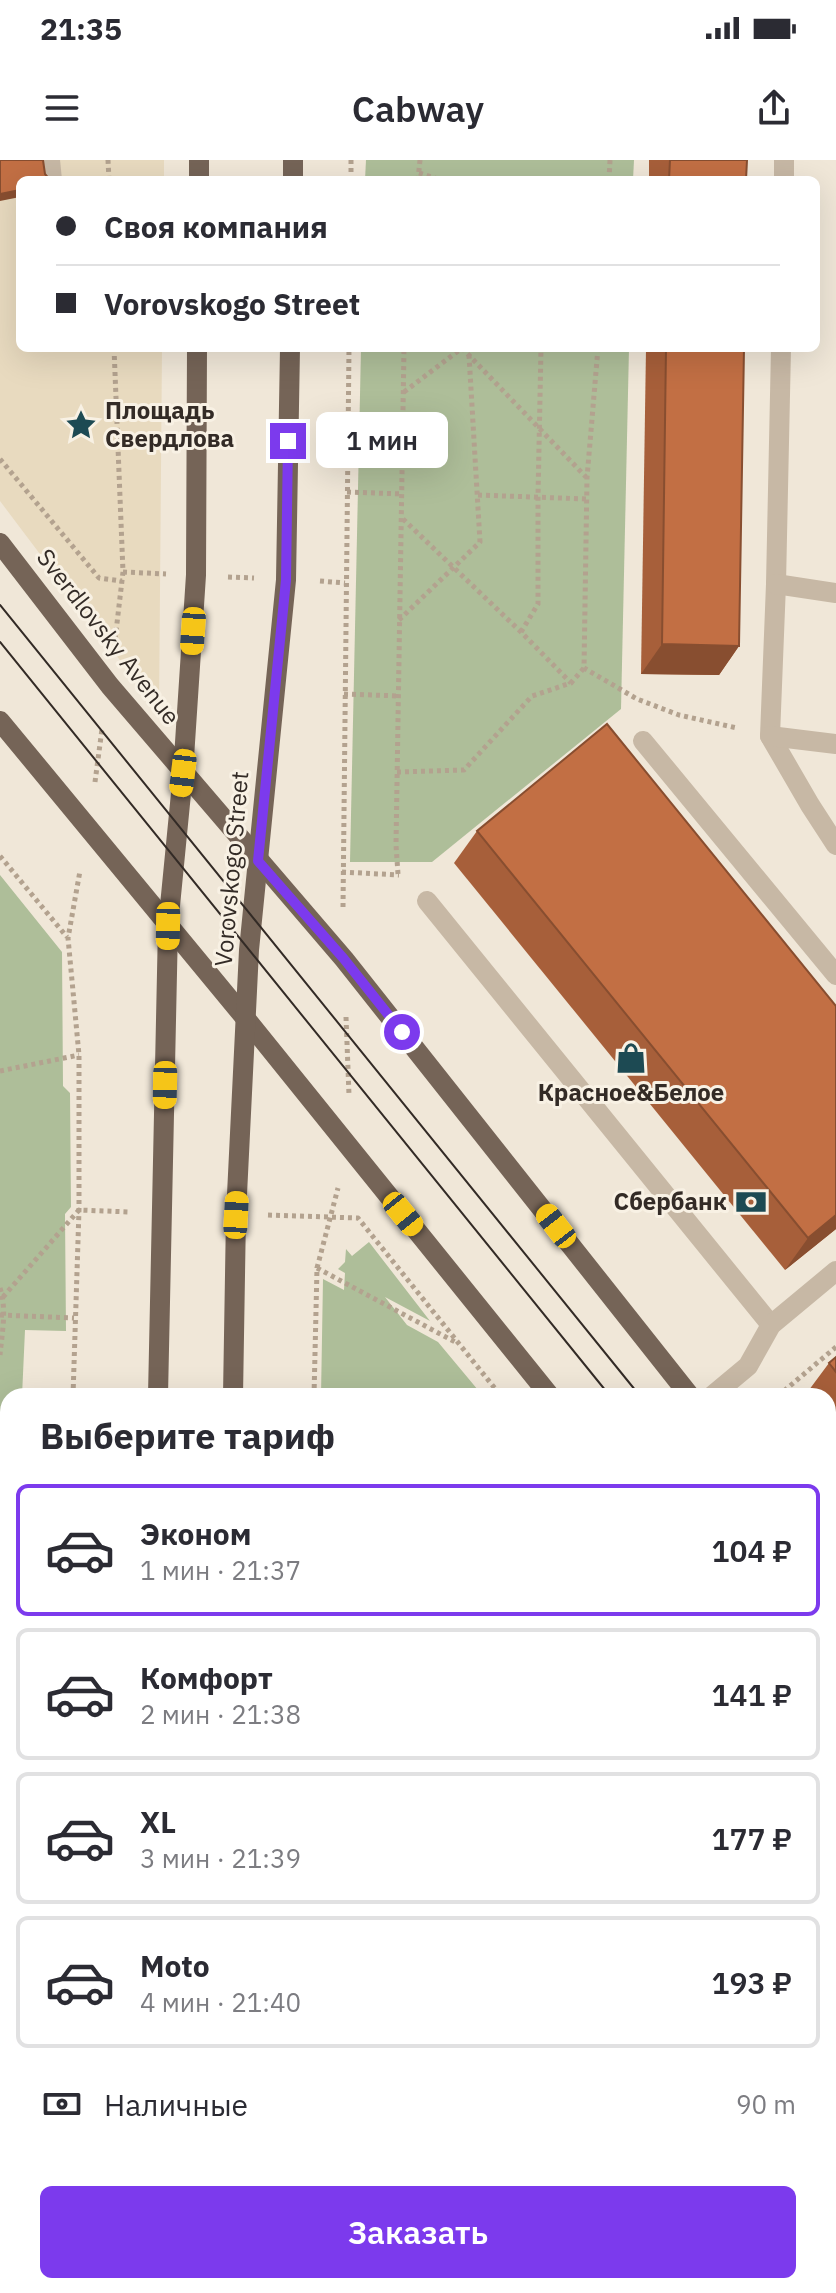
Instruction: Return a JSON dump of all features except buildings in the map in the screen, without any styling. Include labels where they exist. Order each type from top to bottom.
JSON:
[{"type":"main road","points":[[158,1388],[168,926],[183,773],[196,575],[197,352]]},
{"type":"main road","name":"Vorovskogo Street","points":[[233,1388],[236,1215],[249,950],[286,580],[290,352]]},
{"type":"main road","name":"Sverdlovsky Avenue","points":[[0,543],[110,686],[344,959],[684,1388]]},
{"type":"main road","points":[[0,721],[246,1019],[544,1388]]},
{"type":"lane","points":[[781,352],[770,736],[836,845]]},
{"type":"lane","points":[[776,584],[836,593]]},
{"type":"lane","points":[[770,736],[836,744],[836,737]]},
{"type":"lane","points":[[643,741],[836,975]]},
{"type":"lane","points":[[427,901],[771,1325]]},
{"type":"lane","points":[[722,1388],[748,1366],[771,1325],[836,1271]]},
{"type":"path","points":[[419,176],[420,160]]},
{"type":"path","points":[[314,1388],[317,1268],[348,1146],[349,1073],[342,872],[349,352]]},
{"type":"path","points":[[342,872],[398,874],[404,352]]},
{"type":"path","points":[[403,392],[457,352]]},
{"type":"path","points":[[466,352],[587,478]]},
{"type":"path","points":[[521,632],[538,604],[541,352]]},
{"type":"path","points":[[397,772],[464,770],[532,696],[571,683],[584,668],[587,478],[598,352]]},
{"type":"path","points":[[399,620],[480,542],[469,355]]},
{"type":"path","points":[[0,459],[99,578],[122,581]]},
{"type":"path","points":[[347,492],[403,494]]},
{"type":"path","points":[[478,495],[587,499]]},
{"type":"path","points":[[402,519],[571,683]]},
{"type":"path","points":[[123,572],[345,583]]},
{"type":"path","points":[[584,668],[637,699],[679,715],[770,736]]},
{"type":"path","points":[[344,694],[399,696]]},
{"type":"path","points":[[0,856],[68,938]]},
{"type":"path","points":[[0,1071],[79,1055]]},
{"type":"path","points":[[3,1297],[79,1210],[162,1213]]},
{"type":"path","points":[[236,1215],[358,1218],[495,1388]]},
{"type":"path","points":[[317,1268],[460,1345]]},
{"type":"path","points":[[0,1288],[3,1297],[0,1355]]},
{"type":"path","points":[[2,1315],[74,1318]]},
{"type":"path","points":[[787,1388],[836,1347]]},
{"type":"green space","points":[[366,160],[634,160],[633,176],[365,176]]},
{"type":"green space","points":[[361,352],[629,352],[621,709],[432,862],[350,862]]},
{"type":"green space","points":[[0,875],[62,952],[63,1086],[70,1093],[71,1207],[65,1214],[66,1331],[25,1330],[22,1388],[0,1388]]},
{"type":"green space","points":[[369,1242],[430,1321],[385,1297],[407,1325],[438,1342],[476,1388],[321,1388],[323,1279],[344,1290],[345,1273],[338,1269],[345,1262],[346,1249],[352,1256]]},
{"type":"shaded area","name":"Площадь Свердлова","points":[[0,160],[164,160],[164,176],[16,176],[16,352],[162,352],[159,712],[0,501]]},
{"type":"tram line","points":[[0,605],[634,1388]]},
{"type":"tram line","points":[[0,642],[604,1388]]},
{"type":"place","name":"Площадь Свердлова","points":[[81,425]]},
{"type":"place","name":"Красное&Белое","points":[[631,1058]]},
{"type":"place","name":"Сбербанк","points":[[751,1202]]},
{"type":"route","points":[[288,441],[286,580],[258,861],[344,959],[402,1032]]}]
